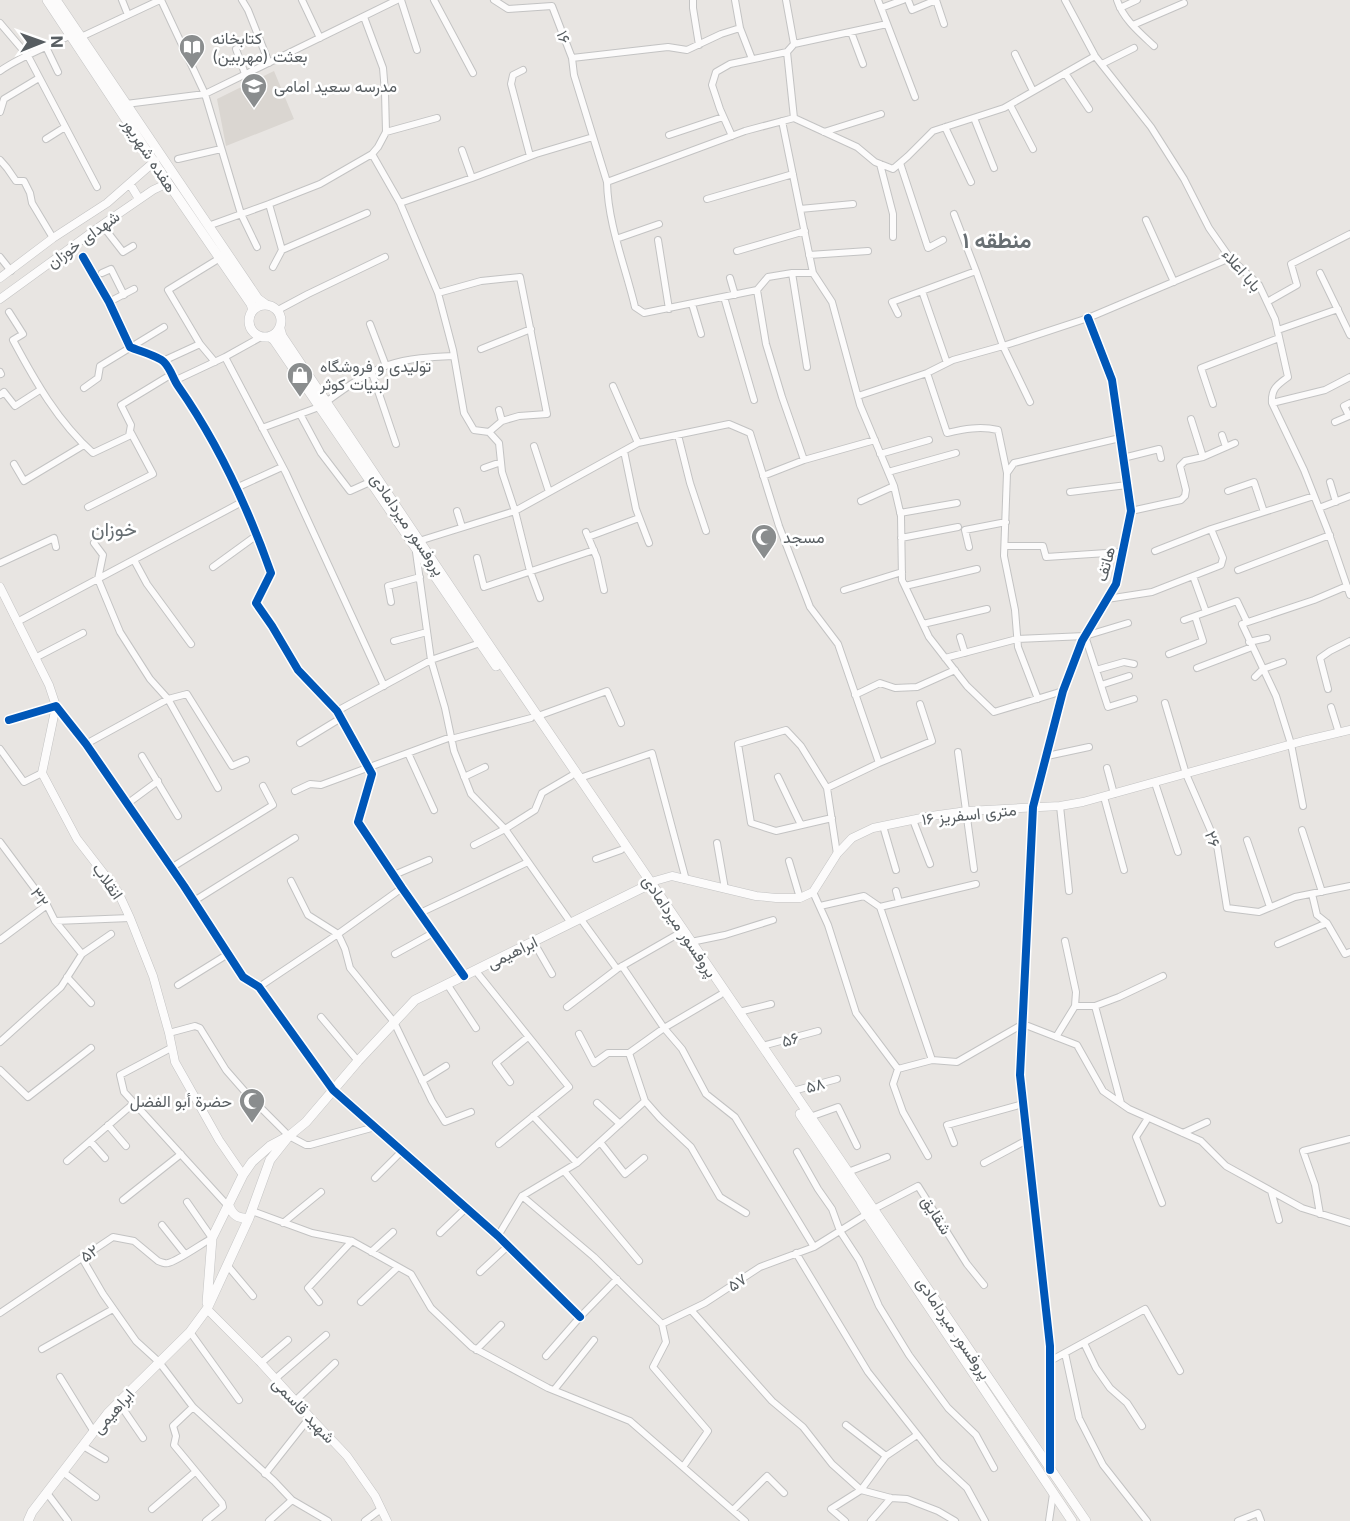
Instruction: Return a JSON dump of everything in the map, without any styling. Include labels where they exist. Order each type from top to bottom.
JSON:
[{"type":"main road","name":"هفده شهریور","points":[[47,0],[168,183],[251,303],[252,310]]},
{"type":"main road","name":"هفده شهریور","points":[[56,0],[258,299],[265,304]]},
{"type":"main road","points":[[265,304],[278,310],[282,318],[280,328],[276,333],[265,337],[256,334],[249,326],[249,320],[252,310],[265,304]]},
{"type":"main road","name":"پروفسور میردامادی","points":[[280,328],[282,336],[370,482],[418,545]]},
{"type":"main road","name":"پروفسور میردامادی","points":[[265,337],[274,340],[323,404],[648,884],[678,934],[1086,1521]]},
{"type":"main road","name":"پروفسور میردامادی","points":[[575,777],[621,850],[691,942],[848,1172],[870,1211],[1072,1521]]},
{"type":"main road","name":"ابراهیمی","points":[[28,1521],[32,1512],[108,1413],[190,1332],[207,1309],[250,1214],[268,1164],[289,1137],[306,1122],[415,999],[648,884]]},
{"type":"main road","points":[[207,1309],[212,1238],[252,1161],[270,1146],[289,1137]]},
{"type":"main road","points":[[229,1206],[239,1218],[250,1214]]},
{"type":"street","points":[[122,0],[128,15]]},
{"type":"street","points":[[81,37],[161,0],[205,94],[241,214],[257,247]]},
{"type":"street","points":[[242,0],[269,63]]},
{"type":"street","points":[[302,0],[320,38]]},
{"type":"street","points":[[126,104],[205,94],[399,0],[417,50]]},
{"type":"street","points":[[434,0],[472,73]]},
{"type":"street","name":"۱۶","points":[[494,0],[508,9],[551,3],[572,58],[574,75],[607,182],[607,201],[635,307],[644,313],[669,309],[757,290],[768,277],[792,273],[813,273]]},
{"type":"street","points":[[693,0],[699,45]]},
{"type":"street","points":[[735,0],[740,28],[752,59]]},
{"type":"street","points":[[786,0],[794,44]]},
{"type":"street","points":[[878,0],[915,97]]},
{"type":"street","points":[[881,8],[906,0],[912,10],[936,0],[944,24]]},
{"type":"street","name":"بابا اعلاء","points":[[1065,0],[1095,56],[1151,127],[1184,179],[1209,228],[1230,258],[1259,285],[1275,319],[1288,377],[1278,384],[1272,394],[1272,403]]},
{"type":"street","points":[[1117,0],[1133,25],[1154,46]]},
{"type":"street","points":[[1120,8],[1137,0]]},
{"type":"street","points":[[1133,25],[1184,3]]},
{"type":"street","points":[[208,226],[320,184],[372,154],[378,147],[386,132],[383,68],[364,17]]},
{"type":"street","points":[[0,23],[27,56],[97,187]]},
{"type":"street","points":[[732,136],[712,85],[716,72],[730,64],[787,52],[794,44],[887,24]]},
{"type":"street","points":[[572,58],[668,47],[687,50],[740,28]]},
{"type":"street","points":[[851,32],[863,64]]},
{"type":"street","points":[[0,70],[71,35]]},
{"type":"street","points":[[46,47],[58,72]]},
{"type":"street","points":[[1102,64],[1134,48]]},
{"type":"street","points":[[236,49],[245,74]]},
{"type":"street","points":[[787,52],[794,118]]},
{"type":"street","points":[[1015,54],[1033,91]]},
{"type":"street","points":[[607,182],[732,136],[794,118],[857,147],[875,162],[893,169],[933,131],[1004,108],[1095,56]]},
{"type":"street","points":[[523,70],[513,75],[511,84],[530,156]]},
{"type":"street","points":[[1065,73],[1089,109]]},
{"type":"street","points":[[0,112],[2,99],[39,78]]},
{"type":"street","points":[[1010,105],[1033,149]]},
{"type":"street","points":[[824,132],[881,114]]},
{"type":"street","points":[[669,135],[723,117]]},
{"type":"street","points":[[386,132],[437,118]]},
{"type":"street","points":[[974,118],[994,168]]},
{"type":"street","points":[[782,121],[813,273],[832,302],[858,396],[894,486],[900,513],[902,580],[929,637],[967,686],[994,712],[1063,691]]},
{"type":"street","points":[[46,139],[65,127]]},
{"type":"street","points":[[945,128],[971,182]]},
{"type":"street","points":[[400,203],[530,156],[593,137]]},
{"type":"street","points":[[178,159],[221,148]]},
{"type":"street","points":[[462,150],[472,178]]},
{"type":"street","points":[[372,154],[400,203],[438,293],[454,356],[464,413],[474,430],[489,432],[499,443],[502,472],[540,598]]},
{"type":"street","points":[[0,160],[16,181],[24,181],[32,203],[53,238]]},
{"type":"street","name":"شهدای خوزان","points":[[0,278],[53,238],[106,203],[155,161]]},
{"type":"street","points":[[900,163],[928,248],[943,240]]},
{"type":"street","points":[[880,164],[893,214],[893,237]]},
{"type":"street","points":[[707,198],[793,174]]},
{"type":"street","name":"شهدای خوزان","points":[[0,299],[139,199],[168,183]]},
{"type":"street","points":[[130,184],[139,199]]},
{"type":"street","points":[[269,204],[282,250]]},
{"type":"street","points":[[801,208],[853,204]]},
{"type":"street","points":[[273,267],[282,250],[367,213]]},
{"type":"street","points":[[954,214],[1003,346],[1030,402]]},
{"type":"street","points":[[1146,220],[1174,282]]},
{"type":"street","points":[[616,239],[659,224]]},
{"type":"street","points":[[102,225],[123,252],[133,246]]},
{"type":"street","points":[[737,251],[805,231]]},
{"type":"street","points":[[1267,302],[1297,285],[1291,264],[1350,234]]},
{"type":"street","points":[[658,240],[669,309]]},
{"type":"street","points":[[809,255],[868,251]]},
{"type":"street","points":[[0,257],[11,271]]},
{"type":"street","points":[[83,257],[109,302],[130,347],[163,361],[198,414],[236,488],[272,573],[256,603],[298,670],[337,711],[372,774],[358,822],[464,976]]},
{"type":"street","points":[[278,310],[385,257]]},
{"type":"street","points":[[215,362],[200,344],[168,290],[220,258]]},
{"type":"street","points":[[858,396],[927,373],[953,360],[1088,318],[1230,258]]},
{"type":"street","points":[[102,273],[111,269],[124,295]]},
{"type":"street","points":[[898,314],[892,302],[976,270]]},
{"type":"street","points":[[792,273],[807,367]]},
{"type":"street","points":[[1320,273],[1338,309],[1347,317],[1350,335]]},
{"type":"street","points":[[438,293],[481,281],[520,277],[547,414],[519,416],[502,421],[489,432]]},
{"type":"street","points":[[730,278],[735,295]]},
{"type":"street","points":[[109,302],[134,289]]},
{"type":"street","points":[[757,290],[766,344],[804,460]]},
{"type":"street","points":[[922,291],[947,363]]},
{"type":"street","points":[[723,297],[754,400]]},
{"type":"street","points":[[692,304],[701,334]]},
{"type":"street","points":[[1213,404],[1201,368],[1338,309]]},
{"type":"street","points":[[9,312],[23,334],[13,340],[40,390],[78,440],[93,453],[129,436],[131,425],[121,405],[173,378],[215,362],[265,337]]},
{"type":"street","name":"هاتف","points":[[1050,1470],[1050,1346],[1020,1075],[1033,807],[1063,691],[1085,636],[1116,584],[1131,511],[1112,380],[1088,318]]},
{"type":"street","points":[[370,324],[386,366]]},
{"type":"street","points":[[84,388],[98,378],[100,366],[164,327]]},
{"type":"street","points":[[481,349],[531,329]]},
{"type":"street","points":[[163,361],[200,344]]},
{"type":"street","points":[[262,428],[323,404],[344,389],[386,366],[418,358],[454,356]]},
{"type":"street","points":[[225,357],[282,467],[384,686]]},
{"type":"street","points":[[372,373],[396,444]]},
{"type":"street","points":[[927,373],[947,433],[966,429],[998,430],[1007,473],[1004,556],[1015,610],[1018,647],[1038,699]]},
{"type":"street","points":[[1350,377],[1325,390],[1272,403],[1304,470],[1330,535],[1350,595]]},
{"type":"street","points":[[613,386],[638,443]]},
{"type":"street","points":[[0,395],[4,392],[15,406],[40,390]]},
{"type":"street","points":[[1335,422],[1349,416],[1344,406],[1350,403]]},
{"type":"street","points":[[499,410],[502,421]]},
{"type":"street","points":[[300,414],[321,453],[350,491],[370,482]]},
{"type":"street","points":[[1191,419],[1203,457]]},
{"type":"street","points":[[571,923],[505,830],[471,794],[464,777],[454,751],[445,708],[431,660],[418,545],[462,527],[515,511],[638,443],[729,424],[750,433],[779,526],[810,607],[838,644],[879,763]]},
{"type":"street","points":[[88,507],[153,474],[130,431]]},
{"type":"street","points":[[678,435],[690,483],[706,531]]},
{"type":"street","points":[[1222,435],[1226,447]]},
{"type":"street","points":[[1007,473],[1014,463],[1120,438]]},
{"type":"street","points":[[763,476],[804,460],[875,440]]},
{"type":"street","points":[[880,454],[929,440]]},
{"type":"street","points":[[1131,511],[1181,500],[1186,490],[1180,466],[1185,461],[1203,457],[1235,443]]},
{"type":"street","points":[[14,465],[24,481],[84,445]]},
{"type":"street","points":[[534,446],[549,492]]},
{"type":"street","points":[[1123,458],[1159,448],[1161,458]]},
{"type":"street","points":[[624,451],[636,509],[649,543]]},
{"type":"street","points":[[888,472],[956,453]]},
{"type":"street","points":[[484,468],[501,462]]},
{"type":"street","points":[[236,488],[282,467]]},
{"type":"street","points":[[1228,491],[1254,482],[1264,512]]},
{"type":"street","points":[[1330,482],[1336,502]]},
{"type":"street","points":[[1070,492],[1127,485]]},
{"type":"street","points":[[861,501],[894,486]]},
{"type":"street","points":[[1155,551],[1211,529],[1314,496]]},
{"type":"street","points":[[1319,508],[1350,496]]},
{"type":"street","points":[[17,622],[242,502]]},
{"type":"street","points":[[900,513],[957,503]]},
{"type":"street","points":[[457,511],[462,527]]},
{"type":"street","points":[[603,590],[597,558],[587,535],[639,518]]},
{"type":"street","points":[[969,547],[965,530],[1006,522]]},
{"type":"street","points":[[901,538],[958,527]]},
{"type":"street","points":[[1107,599],[1152,592],[1221,565],[1223,558],[1211,529]]},
{"type":"street","points":[[213,567],[257,534]]},
{"type":"street","points":[[1238,570],[1330,535]]},
{"type":"street","points":[[0,562],[54,538],[56,547]]},
{"type":"street","points":[[94,543],[103,555],[98,579],[120,632],[150,679],[168,699],[218,788]]},
{"type":"street","points":[[1005,546],[1042,546],[1046,557],[1122,552]]},
{"type":"street","points":[[477,558],[484,586],[594,550]]},
{"type":"street","points":[[134,560],[147,584],[191,644]]},
{"type":"street","points":[[905,586],[977,569]]},
{"type":"street","points":[[1343,573],[1350,571]]},
{"type":"street","points":[[844,590],[902,572]]},
{"type":"street","points":[[1193,576],[1206,612]]},
{"type":"street","points":[[391,602],[388,586],[420,577]]},
{"type":"street","points":[[1303,806],[1291,744],[1276,696],[1242,624],[1314,600],[1347,586]]},
{"type":"street","points":[[0,587],[49,685],[56,706],[128,804],[243,977],[259,987],[333,1090],[498,1236],[580,1317]]},
{"type":"street","points":[[1184,620],[1237,602],[1247,622]]},
{"type":"street","points":[[923,624],[987,609]]},
{"type":"street","points":[[1169,654],[1203,641],[1196,616]]},
{"type":"street","points":[[945,658],[1017,639],[1085,636],[1128,623]]},
{"type":"street","points":[[394,641],[427,632]]},
{"type":"street","points":[[35,658],[83,633]]},
{"type":"street","points":[[1085,636],[1108,707],[1134,699]]},
{"type":"street","points":[[960,637],[965,653]]},
{"type":"street","points":[[1197,668],[1267,638]]},
{"type":"street","points":[[337,711],[431,660],[482,641]]},
{"type":"street","points":[[1328,689],[1320,658],[1350,641]]},
{"type":"street","points":[[1096,670],[1124,662],[1134,664]]},
{"type":"street","points":[[1255,677],[1263,669],[1283,662]]},
{"type":"street","points":[[855,695],[880,683],[895,688],[917,687],[955,670]]},
{"type":"street","points":[[1101,685],[1129,676]]},
{"type":"street","points":[[295,791],[310,783],[321,785],[451,738],[535,717],[607,691],[621,723]]},
{"type":"street","points":[[86,744],[168,699],[187,694],[232,766],[246,760]]},
{"type":"street","name":"۲۶","points":[[1165,703],[1186,774],[1217,845],[1227,908],[1259,912],[1270,907]]},
{"type":"street","points":[[827,788],[932,741],[920,704]]},
{"type":"street","points":[[9,720],[56,706]]},
{"type":"street","points":[[0,749],[24,782],[42,773],[56,706]]},
{"type":"street","points":[[1331,707],[1339,733]]},
{"type":"street","points":[[300,743],[341,718]]},
{"type":"street","points":[[832,818],[776,831],[751,823],[738,744],[786,730],[801,746],[827,788],[832,818],[837,854]]},
{"type":"street","name":"۱۶ متری اسفریز","points":[[813,892],[837,854],[852,838],[873,828],[967,811],[1060,806],[1083,802],[1291,744],[1350,730]]},
{"type":"street","points":[[1047,756],[1089,747]]},
{"type":"street","points":[[958,752],[974,869]]},
{"type":"street","points":[[408,753],[434,810]]},
{"type":"street","points":[[474,845],[505,830],[535,810],[542,793],[575,777],[652,753],[686,880]]},
{"type":"street","points":[[142,756],[178,816]]},
{"type":"street","points":[[464,777],[485,767]]},
{"type":"street","points":[[1107,768],[1114,794]]},
{"type":"street","name":"انقلاب","points":[[42,773],[77,839],[118,892],[153,976],[175,1062],[208,1122],[243,1175]]},
{"type":"street","points":[[778,777],[801,825]]},
{"type":"street","points":[[128,804],[158,781]]},
{"type":"street","points":[[1155,783],[1178,852]]},
{"type":"street","points":[[171,868],[273,805],[263,786]]},
{"type":"street","points":[[1104,797],[1124,870]]},
{"type":"street","points":[[1060,806],[1069,891]]},
{"type":"street","points":[[913,820],[930,864]]},
{"type":"street","points":[[883,826],[896,870]]},
{"type":"street","points":[[1302,830],[1322,892]]},
{"type":"street","points":[[194,901],[295,838]]},
{"type":"street","points":[[1247,840],[1270,907],[1295,897],[1350,886]]},
{"type":"street","name":"۳۲","points":[[0,842],[47,905],[55,921],[130,918]]},
{"type":"street","points":[[717,843],[724,889]]},
{"type":"street","points":[[596,859],[621,850]]},
{"type":"street","points":[[394,875],[429,860]]},
{"type":"street","points":[[789,861],[800,898]]},
{"type":"street","points":[[420,913],[528,862]]},
{"type":"street","points":[[648,884],[672,876],[756,896],[800,898],[813,892],[828,925],[856,1013],[898,1069]]},
{"type":"street","points":[[291,881],[308,915],[338,934],[350,968],[394,1022],[432,1101],[446,1122],[471,1112]]},
{"type":"street","points":[[880,907],[976,884]]},
{"type":"street","points":[[259,987],[402,888]]},
{"type":"street","points":[[896,891],[899,902]]},
{"type":"street","points":[[1312,894],[1317,915],[1327,923],[1345,954],[1350,952]]},
{"type":"street","points":[[820,906],[864,896],[880,907],[932,1060]]},
{"type":"street","points":[[0,940],[47,905]]},
{"type":"street","points":[[580,918],[682,1049],[706,1094],[735,1117],[814,1247]]},
{"type":"street","points":[[691,942],[726,935],[773,920]]},
{"type":"street","points":[[55,921],[82,954]]},
{"type":"street","points":[[1278,944],[1327,923]]},
{"type":"street","points":[[395,954],[434,933]]},
{"type":"street","points":[[0,1042],[61,987],[82,954],[111,934]]},
{"type":"street","points":[[567,1006],[619,968],[678,934]]},
{"type":"street","points":[[533,941],[552,974]]},
{"type":"street","points":[[1056,1037],[1075,1006],[1076,992],[1065,941]]},
{"type":"street","points":[[178,985],[228,954]]},
{"type":"street","points":[[475,970],[569,1087],[499,1144]]},
{"type":"street","points":[[1075,1006],[1095,1006],[1163,976]]},
{"type":"street","points":[[68,977],[91,1003]]},
{"type":"street","points":[[447,984],[476,1028]]},
{"type":"street","points":[[579,1034],[594,1063],[608,1053],[628,1053],[664,1028],[720,995]]},
{"type":"street","points":[[739,1012],[771,1004]]},
{"type":"street","points":[[1095,1006],[1121,1104]]},
{"type":"street","points":[[321,1017],[358,1061]]},
{"type":"street","points":[[898,1069],[932,1060],[957,1062],[1023,1024],[1077,1046],[1103,1091],[1129,1109],[1201,1141],[1226,1166],[1302,1208],[1350,1223]]},
{"type":"street","points":[[169,1033],[195,1026],[200,1028],[233,1078],[247,1094],[289,1137],[306,1145],[375,1126]]},
{"type":"street","name":"۵۶","points":[[762,1046],[818,1031]]},
{"type":"street","points":[[510,1082],[495,1063],[528,1037]]},
{"type":"street","points":[[0,1070],[28,1097],[91,1048]]},
{"type":"street","points":[[171,1048],[120,1075],[124,1092],[229,1206]]},
{"type":"street","points":[[628,1053],[645,1101],[691,1147],[720,1197],[746,1213]]},
{"type":"street","points":[[422,1081],[446,1066]]},
{"type":"street","points":[[898,1069],[893,1084],[903,1112],[928,1156]]},
{"type":"street","name":"۵۸","points":[[793,1091],[837,1079]]},
{"type":"street","points":[[498,1236],[522,1196],[577,1163],[645,1101]]},
{"type":"street","points":[[67,1161],[134,1103]]},
{"type":"street","points":[[597,1103],[620,1124]]},
{"type":"street","points":[[954,1143],[946,1125],[1023,1104]]},
{"type":"street","points":[[810,1117],[838,1107],[857,1146]]},
{"type":"street","points":[[533,1116],[577,1163]]},
{"type":"street","points":[[1148,1118],[1136,1137],[1162,1203]]},
{"type":"street","points":[[1183,1133],[1207,1122]]},
{"type":"street","points":[[108,1125],[126,1146]]},
{"type":"street","points":[[1320,1214],[1315,1185],[1303,1151],[1350,1139]]},
{"type":"street","points":[[984,1163],[1028,1140]]},
{"type":"street","points":[[90,1141],[105,1158]]},
{"type":"street","points":[[600,1142],[625,1174],[644,1158]]},
{"type":"street","points":[[375,1178],[402,1151]]},
{"type":"street","points":[[797,1152],[832,1209],[840,1231],[859,1260],[879,1306],[909,1355],[948,1408],[976,1435],[994,1468]]},
{"type":"street","points":[[123,1200],[182,1154]]},
{"type":"street","points":[[848,1172],[887,1157]]},
{"type":"street","points":[[564,1171],[639,1261]]},
{"type":"street","name":"شقایق","points":[[870,1211],[918,1186],[967,1264],[984,1286]]},
{"type":"street","points":[[1271,1191],[1279,1220]]},
{"type":"street","points":[[284,1223],[321,1192]]},
{"type":"street","points":[[522,1196],[594,1257],[662,1324],[666,1342],[653,1366],[708,1431],[683,1467]]},
{"type":"street","points":[[187,1203],[212,1238]]},
{"type":"street","points":[[440,1233],[466,1208]]},
{"type":"street","name":"۵۷","points":[[662,1324],[705,1303],[760,1267],[814,1247],[870,1211]]},
{"type":"street","points":[[250,1214],[312,1233],[352,1241],[411,1274],[431,1308],[472,1347],[554,1390],[630,1421],[745,1521]]},
{"type":"street","points":[[162,1225],[185,1254]]},
{"type":"street","points":[[371,1252],[393,1232]]},
{"type":"street","name":"۵۲","points":[[0,1313],[113,1237],[134,1241],[158,1262],[163,1263],[168,1263],[212,1238]]},
{"type":"street","points":[[319,1302],[308,1288],[352,1241]]},
{"type":"street","points":[[480,1272],[508,1246]]},
{"type":"street","points":[[796,1253],[867,1372],[939,1462],[967,1488],[985,1521]]},
{"type":"street","points":[[82,1258],[113,1309],[136,1341],[159,1362],[193,1407],[292,1500],[328,1521]]},
{"type":"street","points":[[227,1265],[253,1296]]},
{"type":"street","points":[[361,1302],[398,1267]]},
{"type":"street","points":[[546,1356],[617,1279]]},
{"type":"street","points":[[42,1349],[113,1309]]},
{"type":"street","name":"شهید قاسمی","points":[[207,1309],[261,1363],[347,1456],[375,1496],[387,1521]]},
{"type":"street","points":[[1050,1361],[1145,1309],[1180,1371]]},
{"type":"street","points":[[692,1310],[772,1401],[803,1427],[832,1464],[861,1490],[891,1498],[907,1499],[938,1511],[955,1521]]},
{"type":"street","points":[[477,1350],[501,1325]]},
{"type":"street","points":[[190,1332],[239,1400]]},
{"type":"street","points":[[275,1379],[326,1335]]},
{"type":"street","points":[[261,1363],[288,1340]]},
{"type":"street","points":[[554,1390],[594,1340]]},
{"type":"street","points":[[1084,1343],[1095,1368],[1110,1388],[1127,1403],[1142,1426]]},
{"type":"street","points":[[1065,1353],[1079,1418],[1103,1465],[1147,1521]]},
{"type":"street","points":[[295,1401],[335,1363]]},
{"type":"street","points":[[60,1377],[94,1432]]},
{"type":"street","points":[[119,1403],[143,1438]]},
{"type":"street","points":[[193,1407],[173,1426],[176,1436],[174,1445],[222,1503],[223,1508],[206,1521]]},
{"type":"street","points":[[265,1474],[310,1417]]},
{"type":"street","points":[[846,1425],[886,1456]]},
{"type":"street","points":[[845,1521],[831,1509],[861,1490],[886,1456],[917,1435]]},
{"type":"street","points":[[83,1446],[105,1459]]},
{"type":"street","points":[[63,1472],[96,1497]]},
{"type":"street","points":[[152,1509],[195,1472]]},
{"type":"street","points":[[733,1510],[767,1476],[784,1493]]},
{"type":"street","points":[[47,1493],[68,1521]]},
{"type":"street","points":[[1049,1521],[1053,1493]]},
{"type":"street","points":[[871,1521],[891,1498]]},
{"type":"street","points":[[269,1521],[292,1500]]},
{"type":"street","points":[[365,1521],[381,1509]]},
{"type":"street","points":[[1238,1521],[1258,1513],[1261,1521]]},
{"type":"shaded area","name":"مدرسه سعید امامی","points":[[274,71],[294,119],[226,146],[217,99]]},
{"type":"cycle path","points":[[83,257],[109,302],[130,347],[164,362],[219,453],[242,500],[271,573],[256,603],[298,670],[337,711],[372,774],[358,822],[464,976]]},
{"type":"cycle path","points":[[1050,1470],[1050,1346],[1020,1075],[1033,807],[1063,691],[1082,641],[1116,584],[1131,511],[1112,380],[1088,318]]},
{"type":"cycle path","points":[[9,720],[56,706],[86,744],[184,886],[243,977],[259,987],[333,1090],[498,1236],[580,1317]]},
{"type":"place","name":"کتابخانه بعثت (مهربین)","points":[[192,70]]},
{"type":"place","name":"مدرسه سعید امامی","points":[[254,109]]},
{"type":"place","name":"تولیدی و فروشگاه لبنیات کوثر","points":[[300,398]]},
{"type":"place","name":"مسجد","points":[[764,560]]},
{"type":"place","name":"حضرة أبو الفضل","points":[[252,1124]]},
{"type":"district","name":"منطقه ۱","points":[[997,240]]},
{"type":"district","name":"خوزان","points":[[114,529]]}]
